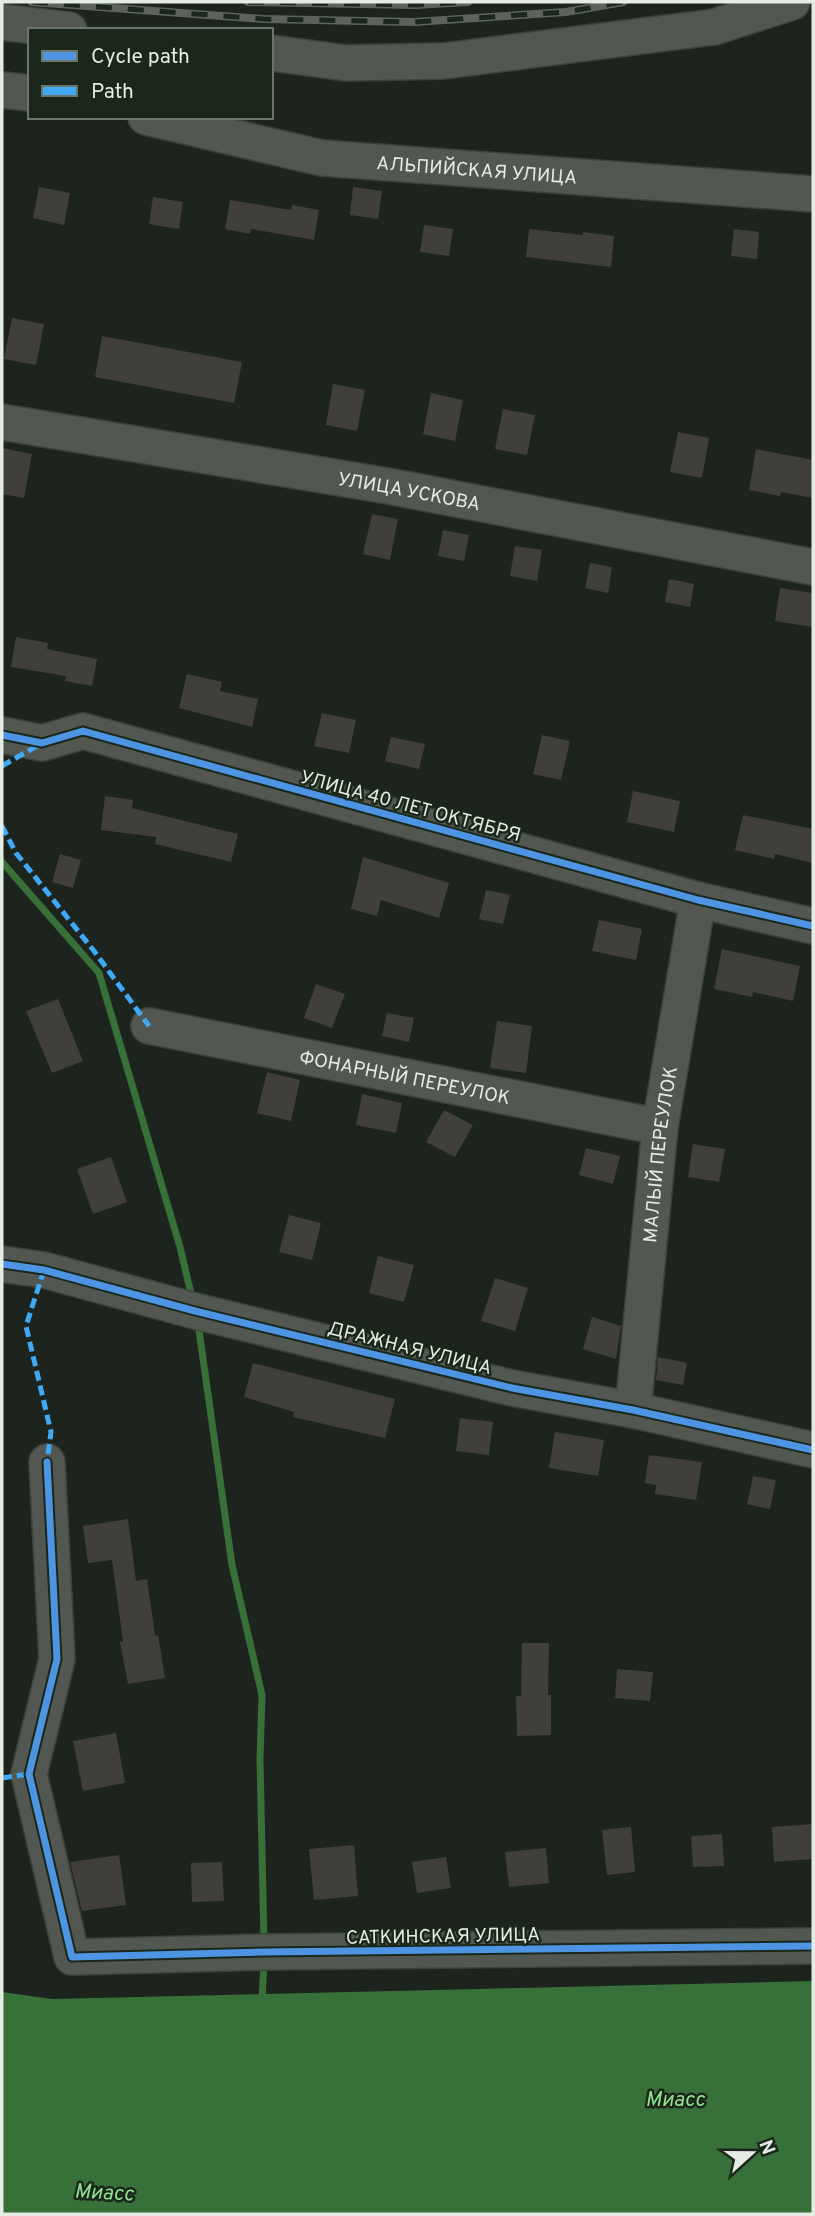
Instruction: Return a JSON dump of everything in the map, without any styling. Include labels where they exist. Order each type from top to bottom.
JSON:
[{"type":"street","points":[[273,53],[346,63],[444,61],[714,27],[792,2]]},
{"type":"street","points":[[2,22],[52,28]]},
{"type":"street","points":[[2,90],[28,93]]},
{"type":"street","name":"АЛЬПИЙСКАЯ УЛИЦА","points":[[155,119],[322,158],[813,194]]},
{"type":"street","name":"УЛИЦА УСКОВА","points":[[2,422],[388,486],[813,567]]},
{"type":"street","name":"УЛИЦА 40 ЛЕТ ОКТЯБРЯ","points":[[2,735],[42,743],[83,731],[698,900],[813,926]]},
{"type":"street","name":"МАЛЫЙ ПЕРЕУЛОК","points":[[634,1410],[660,1128],[698,900]]},
{"type":"street","name":"ФОНАРНЫЙ ПЕРЕУЛОК","points":[[149,1026],[660,1128]]},
{"type":"street","name":"ДРАЖНАЯ УЛИЦА","points":[[2,1264],[44,1270],[195,1311],[512,1388],[634,1410],[813,1450]]},
{"type":"street","name":"САТКИНСКАЯ УЛИЦА","points":[[47,1462],[57,1659],[29,1774],[72,1957],[264,1952],[813,1946]]},
{"type":"water","name":"Миасс","points":[[813,1981],[813,2214],[2,2214],[2,1992],[52,1999]]},
{"type":"building","points":[[39,187],[70,193],[64,225],[33,218]]},
{"type":"building","points":[[353,187],[382,191],[378,219],[350,215]]},
{"type":"building","points":[[153,197],[183,202],[179,229],[149,224]]},
{"type":"building","points":[[230,200],[291,210],[292,205],[319,210],[314,240],[251,229],[250,234],[225,229]]},
{"type":"building","points":[[424,225],[453,229],[449,256],[420,252]]},
{"type":"building","points":[[529,229],[614,236],[611,267],[526,257]]},
{"type":"building","points":[[734,229],[759,232],[757,259],[731,256]]},
{"type":"building","points":[[12,318],[44,324],[36,365],[4,359]]},
{"type":"building","points":[[102,336],[242,362],[234,403],[95,377]]},
{"type":"building","points":[[333,384],[365,390],[357,431],[326,425]]},
{"type":"building","points":[[431,393],[463,400],[455,441],[423,434]]},
{"type":"building","points":[[503,409],[535,415],[527,455],[495,449]]},
{"type":"building","points":[[678,432],[709,438],[702,478],[670,472]]},
{"type":"building","points":[[2,448],[32,454],[24,498],[2,494]]},
{"type":"building","points":[[756,449],[813,460],[813,498],[781,492],[780,496],[749,490]]},
{"type":"building","points":[[372,514],[398,519],[390,560],[363,554]]},
{"type":"building","points":[[443,530],[469,535],[464,561],[438,556]]},
{"type":"building","points":[[515,546],[542,550],[537,581],[510,576]]},
{"type":"building","points":[[590,563],[612,567],[608,593],[585,588]]},
{"type":"building","points":[[669,579],[694,584],[690,607],[665,602]]},
{"type":"building","points":[[780,588],[813,593],[813,627],[775,621]]},
{"type":"building","points":[[16,637],[48,643],[47,649],[97,659],[92,686],[65,681],[66,676],[11,667]]},
{"type":"building","points":[[187,674],[222,682],[220,691],[258,699],[252,727],[179,708]]},
{"type":"building","points":[[322,713],[356,720],[349,753],[314,746]]},
{"type":"building","points":[[542,735],[570,741],[561,780],[533,774]]},
{"type":"building","points":[[391,737],[425,744],[419,769],[385,761]]},
{"type":"building","points":[[633,791],[680,801],[674,832],[627,822]]},
{"type":"building","points":[[105,796],[133,800],[132,808],[238,834],[231,862],[155,844],[156,837],[101,830]]},
{"type":"building","points":[[743,815],[813,829],[813,863],[775,854],[774,859],[735,850]]},
{"type":"building","points":[[60,854],[81,860],[73,888],[52,882]]},
{"type":"building","points":[[363,857],[449,883],[439,918],[381,900],[377,916],[351,909]]},
{"type":"building","points":[[486,890],[510,895],[503,924],[479,919]]},
{"type":"building","points":[[599,920],[642,929],[636,960],[592,951]]},
{"type":"building","points":[[722,949],[800,966],[793,1001],[753,992],[752,997],[714,989]]},
{"type":"building","points":[[316,984],[345,994],[332,1028],[304,1018]]},
{"type":"building","points":[[58,999],[83,1061],[52,1073],[26,1011]]},
{"type":"building","points":[[387,1013],[414,1018],[409,1042],[382,1036]]},
{"type":"building","points":[[497,1021],[532,1026],[526,1073],[490,1068]]},
{"type":"building","points":[[267,1072],[300,1080],[291,1121],[257,1113]]},
{"type":"building","points":[[362,1094],[402,1103],[396,1133],[356,1125]]},
{"type":"building","points":[[444,1110],[473,1125],[455,1157],[426,1142]]},
{"type":"building","points":[[693,1144],[725,1149],[719,1182],[688,1177]]},
{"type":"building","points":[[586,1148],[620,1156],[613,1184],[579,1175]]},
{"type":"building","points":[[111,1157],[127,1202],[93,1214],[77,1169]]},
{"type":"building","points":[[289,1215],[321,1223],[312,1260],[279,1252]]},
{"type":"building","points":[[378,1256],[414,1265],[404,1302],[369,1293]]},
{"type":"building","points":[[495,1278],[528,1288],[515,1331],[481,1321]]},
{"type":"building","points":[[592,1317],[621,1326],[616,1359],[583,1349]]},
{"type":"building","points":[[658,1357],[687,1363],[683,1385],[656,1380]]},
{"type":"building","points":[[253,1363],[395,1399],[385,1438],[293,1417],[294,1412],[244,1397]]},
{"type":"building","points":[[460,1418],[493,1422],[489,1455],[456,1451]]},
{"type":"building","points":[[555,1432],[604,1440],[598,1476],[549,1468]]},
{"type":"building","points":[[649,1455],[702,1462],[696,1500],[655,1494],[656,1485],[645,1483]]},
{"type":"building","points":[[753,1476],[776,1480],[770,1509],[747,1504]]},
{"type":"building","points":[[128,1519],[136,1581],[147,1579],[155,1636],[158,1635],[165,1678],[128,1684],[120,1642],[123,1641],[112,1560],[88,1563],[83,1526]]},
{"type":"building","points":[[522,1643],[549,1643],[548,1695],[551,1695],[551,1735],[517,1736],[516,1696],[521,1696]]},
{"type":"building","points":[[617,1669],[653,1672],[650,1701],[615,1698]]},
{"type":"building","points":[[116,1733],[125,1783],[83,1791],[73,1741]]},
{"type":"building","points":[[813,1824],[813,1859],[774,1862],[772,1827]]},
{"type":"building","points":[[631,1827],[635,1872],[607,1875],[602,1830]]},
{"type":"building","points":[[722,1834],[724,1866],[693,1867],[691,1836]]},
{"type":"building","points":[[354,1845],[358,1896],[314,1900],[309,1849]]},
{"type":"building","points":[[546,1848],[549,1883],[509,1887],[505,1852]]},
{"type":"building","points":[[119,1855],[126,1905],[82,1911],[70,1862]]},
{"type":"building","points":[[446,1857],[451,1888],[417,1893],[412,1862]]},
{"type":"building","points":[[222,1862],[224,1901],[192,1902],[191,1863]]},
{"type":"waterway","points":[[2,862],[99,973],[180,1247],[192,1298]]},
{"type":"waterway","points":[[198,1323],[232,1565],[262,1695],[260,1759],[264,1942]]},
{"type":"waterway","points":[[262,2001],[264,1961]]},
{"type":"railway","points":[[32,2],[264,19],[414,22],[566,12],[623,2]]},
{"type":"railway","points":[[248,2],[415,5],[468,2]]},
{"type":"marked path","points":[[2,766],[42,743]]},
{"type":"marked path","points":[[2,826],[16,853],[94,951],[149,1026]]},
{"type":"marked path","points":[[44,1270],[26,1326],[51,1432],[47,1462]]},
{"type":"marked path","points":[[2,1778],[29,1774]]},
{"type":"cycle path","points":[[2,735],[42,743],[83,731],[698,900],[813,926]]},
{"type":"cycle path","points":[[2,1264],[44,1270],[195,1311],[512,1388],[633,1410],[813,1450]]},
{"type":"cycle path","points":[[47,1462],[57,1659],[29,1774],[72,1957],[264,1952],[813,1946]]}]
